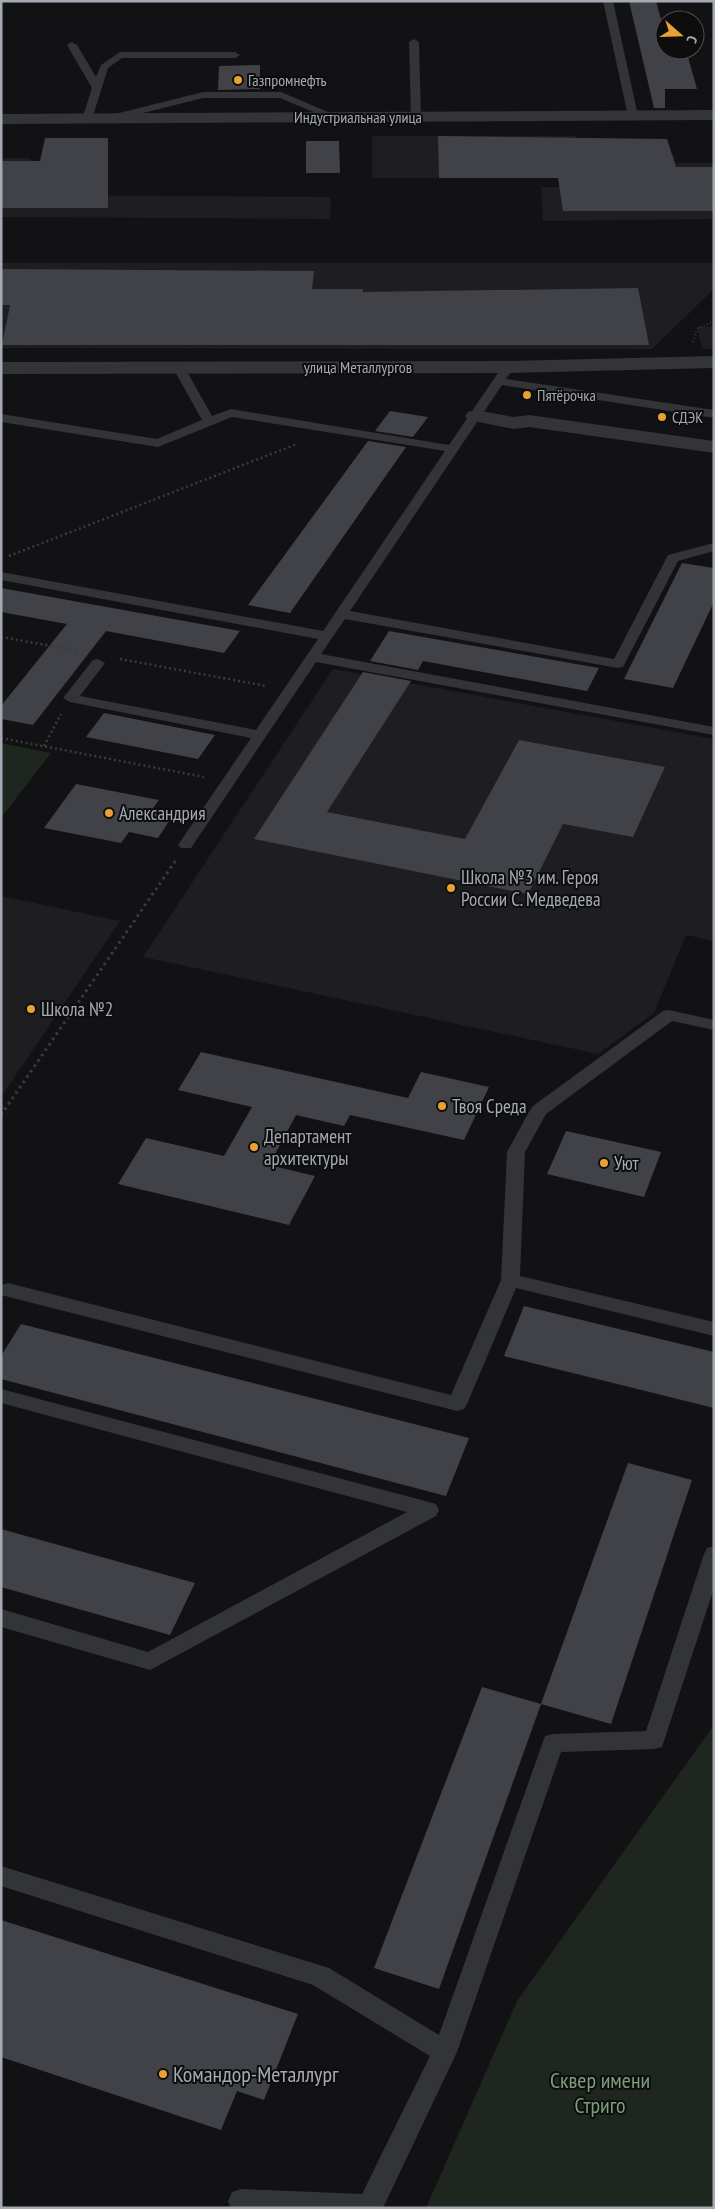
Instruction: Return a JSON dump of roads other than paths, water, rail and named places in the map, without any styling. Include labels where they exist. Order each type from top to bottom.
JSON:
[{"type":"street","name":"Индустриальная улица","points":[[1,119],[714,115]]},
{"type":"street","name":"улица Металлургов","points":[[1,368],[179,368],[504,374],[714,362]]},
{"type":"street","points":[[474,416],[514,423],[529,421],[714,447]]},
{"type":"lane","points":[[608,1],[633,116]]},
{"type":"lane","points":[[414,42],[416,117]]},
{"type":"lane","points":[[72,45],[97,88]]},
{"type":"lane","points":[[87,119],[104,67],[120,55],[235,55]]},
{"type":"lane","points":[[107,119],[203,95],[280,95],[337,118]]},
{"type":"lane","points":[[179,368],[210,422]]},
{"type":"lane","points":[[186,845],[504,374],[714,414]]},
{"type":"lane","points":[[1,418],[158,443],[231,413],[453,449]]},
{"type":"lane","points":[[342,614],[618,664],[673,558],[714,547]]},
{"type":"lane","points":[[1,576],[327,636]]},
{"type":"lane","points":[[313,657],[714,730]]},
{"type":"lane","points":[[98,663],[70,698],[260,735]]},
{"type":"lane","points":[[4,1294],[457,1404],[510,1280],[516,1152],[539,1110],[669,1015],[714,1025]]},
{"type":"lane","points":[[510,1280],[714,1329]]},
{"type":"lane","points":[[1,1396],[429,1510],[150,1661],[1,1618]]},
{"type":"lane","points":[[240,2201],[369,2207],[445,2052],[552,1743],[654,1740],[714,1554]]},
{"type":"lane","points":[[1,1876],[320,1976],[445,2052]]},
{"type":"place","name":"Газпромнефть","points":[[238,80]]},
{"type":"place","name":"Пятёрочка","points":[[527,395]]},
{"type":"place","name":"СДЭК","points":[[662,417]]},
{"type":"place","name":"Александрия","points":[[109,813]]},
{"type":"place","name":"Школа №3 им. Героя России С. Медведева","points":[[451,888]]},
{"type":"place","name":"Школа №2","points":[[31,1009]]},
{"type":"place","name":"Твоя Среда","points":[[442,1106]]},
{"type":"place","name":"Департамент архитектуры","points":[[254,1147]]},
{"type":"place","name":"Уют","points":[[604,1163]]},
{"type":"place","name":"Командор-Металлург","points":[[163,2074]]},
{"type":"park label","name":"Сквер имени Стриго","points":[[600,2092]]}]
